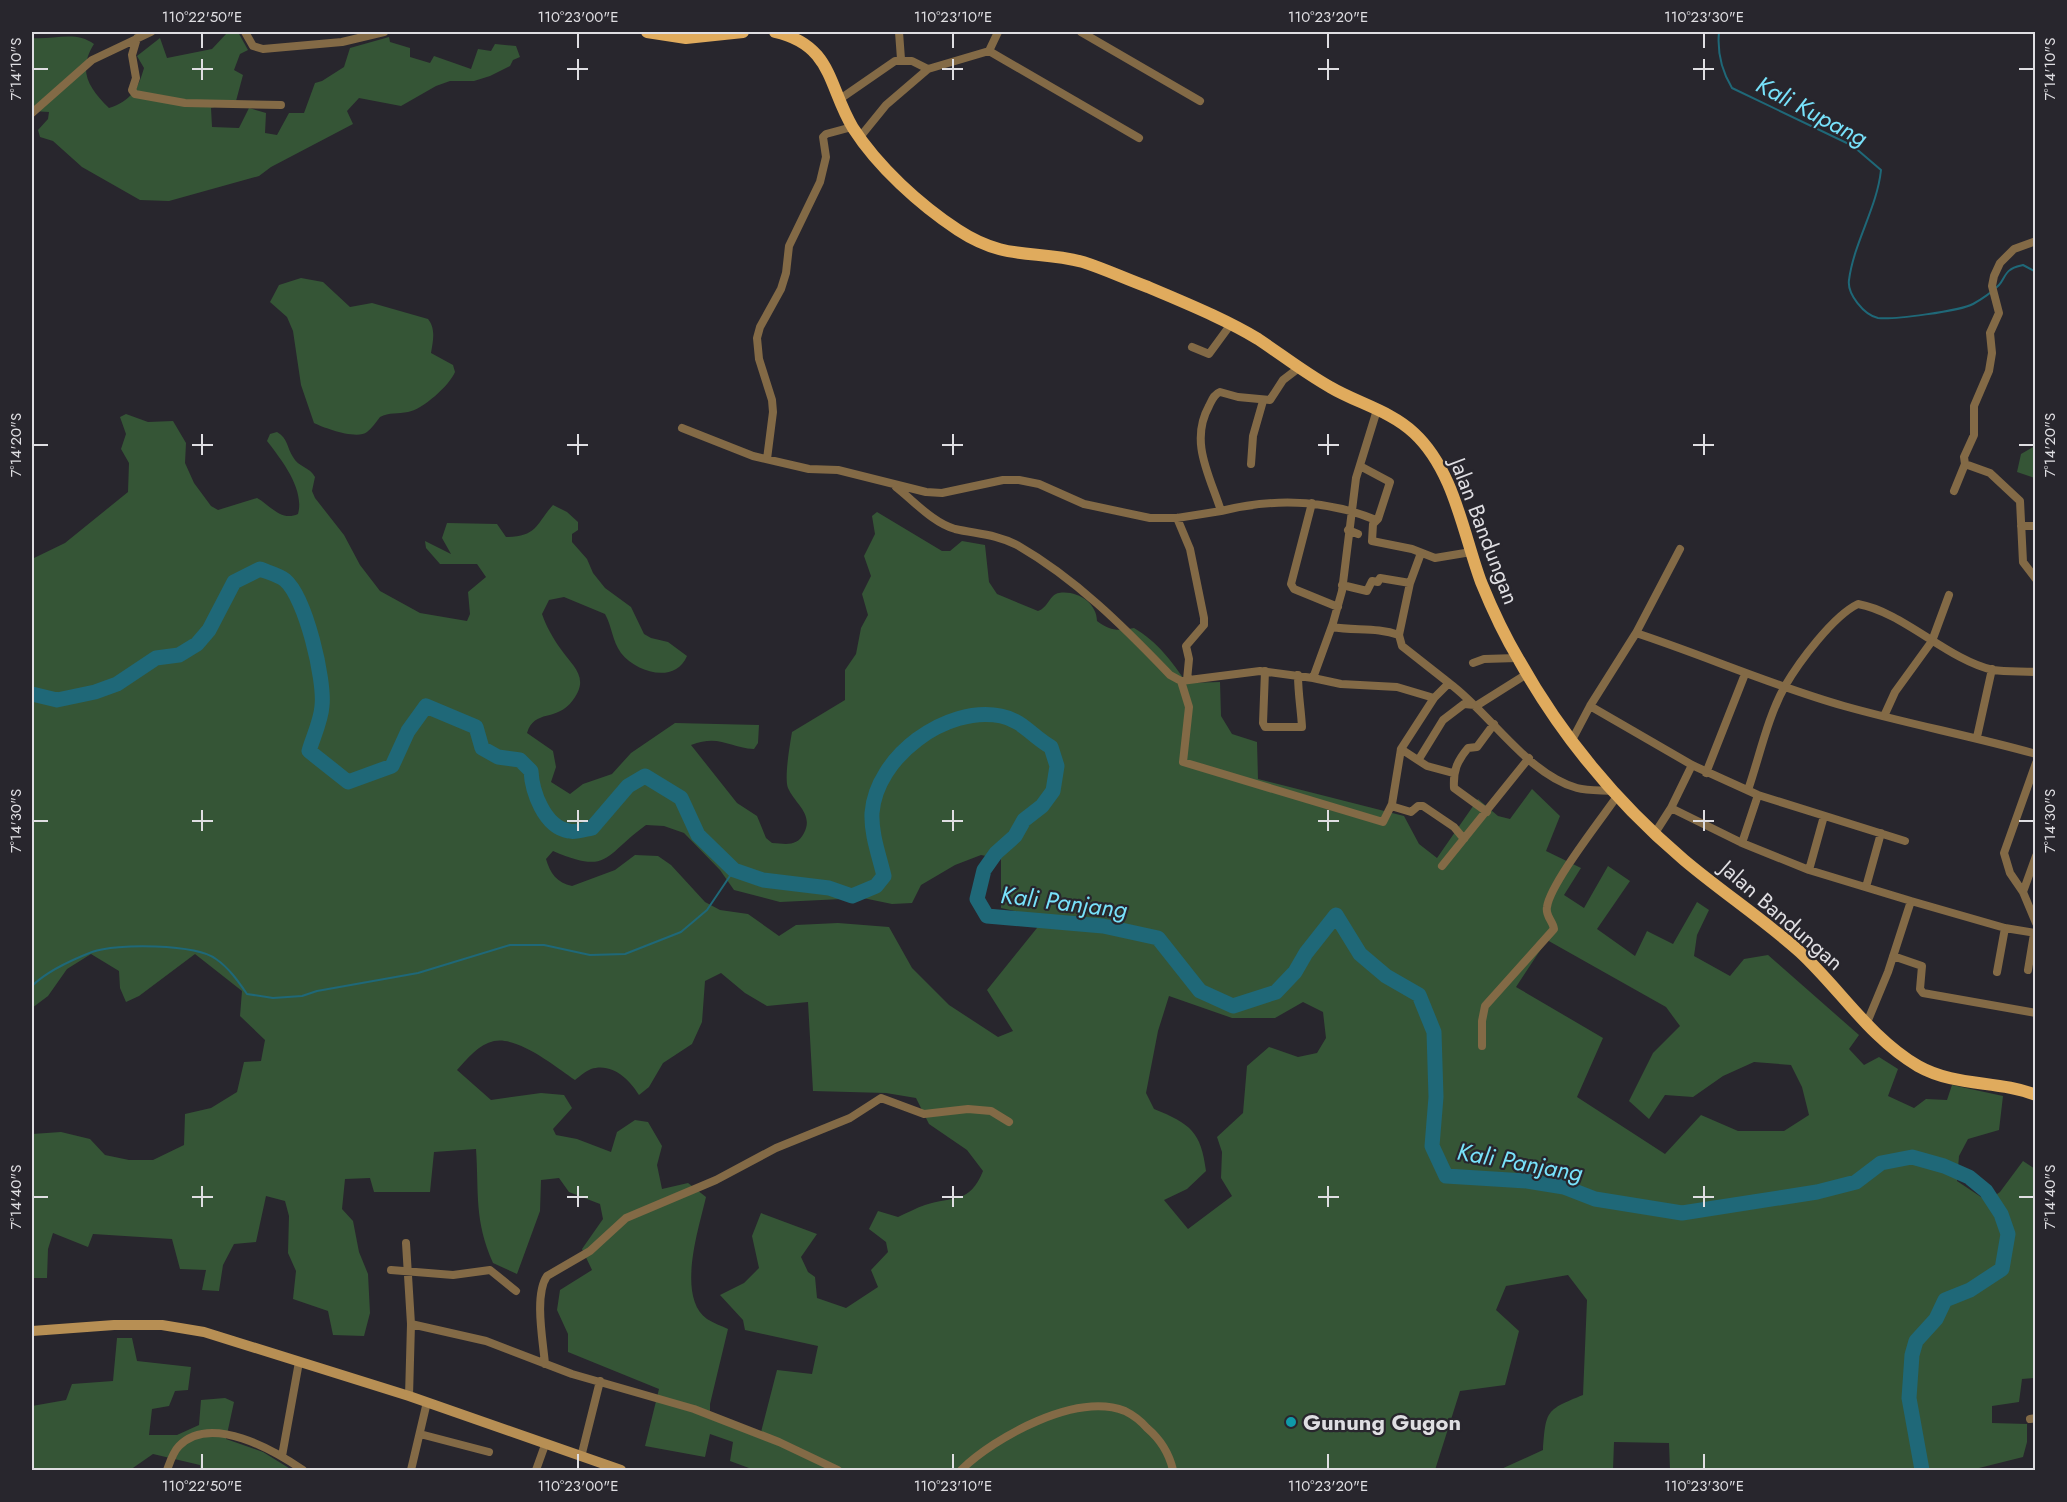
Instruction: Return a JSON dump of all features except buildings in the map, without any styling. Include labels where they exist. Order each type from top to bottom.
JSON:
[{"type":"main road","points":[[647,32],[686,38],[743,32]]},
{"type":"main road","name":"Jalan Bandungan","points":[[775,32],[801,42],[814,52],[832,78],[856,132],[908,190],[957,230],[985,245],[1008,253],[1085,263],[1231,324],[1336,391],[1407,427],[1429,450],[1447,484],[1497,619],[1517,658],[1571,743],[1616,793],[1684,860],[1801,953],[1866,1025],[1893,1049],[1923,1069],[1955,1080],[2009,1087],[2036,1095]]},
{"type":"street","points":[[32,113],[92,60],[151,32]]},
{"type":"street","points":[[245,32],[253,46],[263,49],[342,42],[384,32]]},
{"type":"street","points":[[898,32],[901,59]]},
{"type":"street","points":[[989,51],[998,32]]},
{"type":"street","points":[[1081,32],[1200,101]]},
{"type":"street","points":[[137,38],[132,55],[136,78],[132,90],[135,94],[213,105],[281,105]]},
{"type":"street","points":[[767,459],[773,412],[757,349],[760,327],[781,289],[786,273],[789,246],[820,182],[826,163],[823,137],[826,134],[856,132],[928,69],[989,51],[1139,138]]},
{"type":"street","points":[[840,99],[901,59],[912,61],[928,69]]},
{"type":"street","points":[[1954,491],[1974,435],[1974,406],[1989,371],[1992,352],[1990,333],[1999,312],[1993,291],[2000,262],[2014,249],[2036,241]]},
{"type":"street","points":[[1192,347],[1209,354],[1231,324]]},
{"type":"street","points":[[1221,511],[1205,467],[1200,439],[1204,415],[1218,392],[1263,401],[1272,399],[1283,380],[1300,367]]},
{"type":"street","points":[[1251,464],[1253,436],[1263,401]]},
{"type":"street","points":[[1313,678],[1338,607],[1351,510],[1360,466],[1377,410]]},
{"type":"street","points":[[682,428],[767,459],[809,468],[838,470],[895,486],[942,493],[1003,480],[1020,480],[1039,484],[1084,504],[1150,518],[1177,518],[1269,502],[1312,503],[1351,510],[1376,520]]},
{"type":"street","points":[[1965,464],[1990,473],[2018,496],[2021,506],[2023,562],[2036,579]]},
{"type":"street","points":[[1360,466],[1390,482],[1373,524],[1372,541],[1435,558],[1446,558],[1471,552]]},
{"type":"street","points":[[895,486],[931,517],[946,525],[996,536],[1046,563],[1090,596],[1170,675],[1184,680],[1233,672],[1265,671],[1341,684],[1397,687],[1434,698]]},
{"type":"street","points":[[1312,503],[1291,584],[1294,589],[1338,607]]},
{"type":"street","points":[[1177,518],[1190,549],[1204,618],[1204,625],[1186,646],[1189,659],[1184,680],[1189,707],[1183,762],[1188,766],[1380,822],[1388,816],[1391,806],[1401,749],[1434,698],[1449,683]]},
{"type":"street","points":[[2021,526],[2036,525]]},
{"type":"street","points":[[1348,530],[1359,534]]},
{"type":"street","points":[[1571,743],[1590,706],[1636,633],[1680,549]]},
{"type":"street","points":[[1421,553],[1410,583],[1400,635],[1402,646],[1476,705],[1529,758],[1558,780],[1577,788],[1616,793],[1555,887],[1546,913],[1554,929],[1485,1006],[1482,1021],[1482,1046]]},
{"type":"street","points":[[1342,585],[1367,591],[1372,582],[1378,582],[1380,578],[1410,583]]},
{"type":"street","points":[[1885,714],[1895,692],[1932,641],[1948,595]]},
{"type":"street","points":[[1748,790],[1785,687],[1823,635],[1849,609],[1858,604],[1879,610],[1932,641],[1992,669],[2036,672]]},
{"type":"street","points":[[1332,627],[1352,631],[1378,629],[1400,635]]},
{"type":"street","points":[[1636,633],[1745,674],[1845,706],[1977,737],[2036,754]]},
{"type":"street","points":[[1473,663],[1484,659],[1517,658]]},
{"type":"street","points":[[1977,737],[1992,669]]},
{"type":"street","points":[[1265,671],[1263,723],[1265,727],[1302,727],[1301,709],[1298,705],[1298,675]]},
{"type":"street","points":[[1419,759],[1443,720],[1464,704],[1476,705],[1527,674]]},
{"type":"street","points":[[1706,772],[1745,674]]},
{"type":"street","points":[[1590,706],[1692,765],[1758,795],[1905,841]]},
{"type":"street","points":[[1487,812],[1454,788],[1454,773],[1468,748],[1477,747],[1494,724]]},
{"type":"street","points":[[1401,749],[1427,766],[1454,773]]},
{"type":"street","points":[[1442,866],[1529,758]]},
{"type":"street","points":[[2036,763],[2004,854],[2010,873],[2023,892],[2036,923]]},
{"type":"street","points":[[1656,833],[1692,765]]},
{"type":"street","points":[[1742,843],[1758,795]]},
{"type":"street","points":[[1391,806],[1410,812],[1421,806],[1454,828],[1464,839]]},
{"type":"street","points":[[1671,808],[1742,843],[1809,870],[2005,928],[2035,933],[2028,970]]},
{"type":"street","points":[[1809,870],[1824,816]]},
{"type":"street","points":[[1866,887],[1881,833]]},
{"type":"street","points":[[2023,892],[2036,856]]},
{"type":"street","points":[[1866,1025],[1893,956],[1911,901]]},
{"type":"street","points":[[1997,972],[2005,928]]},
{"type":"street","points":[[1893,956],[1922,966],[1920,989],[1923,993],[2036,1013]]},
{"type":"street","points":[[545,1364],[540,1301],[543,1281],[547,1276],[590,1251],[626,1218],[716,1180],[776,1148],[850,1118],[878,1099],[889,1099],[931,1115],[968,1109],[991,1111],[1009,1122]]},
{"type":"street","points":[[406,1243],[411,1324],[409,1396]]},
{"type":"street","points":[[391,1270],[453,1275],[490,1270],[516,1291]]},
{"type":"street","points":[[411,1324],[486,1341],[600,1382],[694,1409],[778,1442],[838,1470]]},
{"type":"street","points":[[32,1331],[114,1325],[183,1327],[409,1396],[621,1470]]},
{"type":"street","points":[[282,1456],[299,1362]]},
{"type":"street","points":[[581,1457],[600,1382]]},
{"type":"street","points":[[411,1470],[427,1402]]},
{"type":"street","points":[[961,1470],[987,1448],[1034,1422],[1086,1408],[1114,1408],[1127,1412],[1153,1433],[1164,1446],[1173,1470]]},
{"type":"street","points":[[167,1470],[179,1445],[193,1437],[216,1433],[243,1438],[282,1456],[303,1470]]},
{"type":"street","points":[[420,1434],[489,1452]]},
{"type":"street","points":[[536,1470],[545,1445]]},
{"type":"green space","points":[[238,32],[248,50],[240,54],[234,70],[243,75],[236,101],[211,108],[212,127],[239,128],[249,108],[266,113],[265,133],[277,135],[289,113],[304,113],[315,83],[344,67],[350,48],[389,37],[390,42],[410,48],[410,57],[430,63],[434,56],[471,69],[478,49],[491,51],[495,44],[516,46],[520,57],[513,60],[510,66],[490,76],[474,81],[450,81],[436,86],[401,106],[359,98],[347,111],[353,124],[271,167],[259,176],[169,201],[140,200],[82,167],[53,141],[40,137],[38,130],[48,119],[49,112],[32,111],[32,38],[72,36],[94,44],[86,63],[86,71],[91,86],[109,108],[123,102],[132,93],[144,68],[137,56],[160,38],[167,58],[212,49],[227,33]]},
{"type":"green space","points":[[301,278],[323,282],[350,307],[372,303],[428,319],[433,331],[431,353],[453,365],[455,372],[448,383],[421,407],[408,412],[383,415],[367,432],[362,434],[340,432],[314,423],[301,385],[293,331],[287,317],[270,302],[279,285]]},
{"type":"green space","points":[[126,414],[148,422],[173,421],[186,443],[185,463],[194,483],[211,506],[218,510],[257,498],[276,512],[292,516],[298,514],[299,504],[295,485],[285,465],[267,441],[270,434],[277,432],[281,434],[295,460],[315,477],[312,491],[315,498],[344,535],[360,565],[380,591],[420,613],[467,621],[470,614],[468,592],[486,577],[477,564],[440,564],[426,548],[425,541],[451,554],[442,538],[447,523],[497,524],[506,537],[530,532],[553,505],[567,512],[578,522],[578,530],[572,534],[572,542],[587,559],[593,573],[605,588],[631,607],[644,634],[668,642],[687,656],[681,665],[665,673],[636,666],[621,653],[605,614],[564,597],[549,600],[542,614],[555,640],[578,672],[580,685],[573,700],[566,707],[535,721],[527,733],[553,751],[556,767],[551,782],[570,794],[583,784],[612,774],[631,753],[675,723],[759,725],[758,743],[754,749],[717,741],[691,745],[737,803],[757,816],[766,838],[772,843],[782,844],[798,841],[804,833],[807,820],[787,783],[792,732],[845,700],[845,670],[856,654],[861,628],[868,615],[862,594],[871,576],[864,556],[875,534],[872,516],[877,512],[942,551],[950,551],[962,541],[985,545],[989,582],[997,594],[1038,611],[1056,594],[1073,594],[1090,603],[1097,621],[1106,627],[1119,630],[1134,628],[1143,633],[1170,660],[1187,683],[1220,682],[1221,716],[1232,734],[1257,742],[1258,779],[1404,816],[1419,844],[1437,858],[1478,799],[1498,816],[1510,819],[1532,789],[1560,816],[1546,851],[1581,868],[1564,895],[1584,908],[1608,866],[1630,881],[1597,929],[1635,956],[1647,931],[1673,944],[1697,902],[1709,910],[1697,935],[1694,956],[1730,976],[1744,959],[1768,955],[1859,1035],[1849,1049],[1864,1065],[1879,1057],[1898,1069],[1888,1096],[1914,1108],[1926,1099],[1947,1100],[1952,1085],[2003,1096],[1999,1130],[1968,1139],[1959,1156],[1957,1181],[1987,1201],[2000,1192],[2023,1161],[2035,1169],[2035,1378],[2022,1379],[2019,1402],[1992,1406],[1992,1423],[2027,1424],[2027,1442],[2023,1457],[1971,1470],[1670,1470],[1669,1443],[1614,1442],[1613,1470],[1499,1470],[1543,1450],[1545,1427],[1550,1413],[1562,1404],[1583,1395],[1587,1300],[1568,1275],[1506,1286],[1496,1310],[1519,1331],[1505,1385],[1460,1391],[1435,1470],[750,1470],[730,1461],[733,1442],[710,1434],[705,1457],[645,1446],[659,1389],[568,1352],[568,1334],[557,1310],[560,1290],[592,1270],[582,1249],[603,1219],[600,1204],[569,1192],[559,1178],[541,1180],[540,1211],[517,1274],[493,1263],[487,1248],[480,1220],[476,1149],[434,1152],[430,1192],[374,1192],[370,1178],[345,1179],[342,1209],[353,1221],[359,1252],[368,1274],[370,1313],[364,1336],[333,1335],[328,1311],[293,1299],[296,1271],[288,1253],[289,1216],[285,1201],[266,1196],[256,1242],[234,1244],[223,1265],[219,1291],[202,1290],[206,1270],[180,1269],[172,1239],[93,1234],[88,1247],[53,1233],[48,1249],[47,1278],[32,1278],[32,1134],[61,1132],[90,1139],[105,1155],[129,1160],[153,1160],[184,1145],[185,1114],[211,1108],[237,1092],[244,1062],[261,1061],[265,1040],[240,1016],[242,991],[195,954],[139,996],[126,1002],[120,988],[119,971],[91,954],[67,969],[48,996],[32,1008],[32,559],[65,543],[128,492],[129,463],[121,449],[126,434],[120,417]],"holes":[[[646,825],[664,826],[684,833],[720,870],[734,890],[780,902],[863,898],[892,904],[912,903],[921,885],[955,865],[981,855],[1001,859],[1001,908],[1045,918],[987,990],[1013,1031],[998,1037],[949,1005],[912,968],[889,927],[838,923],[796,925],[779,936],[748,914],[720,910],[705,902],[671,865],[658,856],[635,855],[615,870],[572,886],[555,877],[546,859],[553,851],[586,861],[605,859]],[[1547,940],[1666,1007],[1680,1026],[1653,1053],[1629,1101],[1649,1119],[1665,1095],[1693,1097],[1723,1076],[1754,1062],[1791,1065],[1802,1087],[1809,1115],[1784,1131],[1738,1131],[1701,1115],[1665,1154],[1577,1097],[1603,1038],[1516,987]],[[721,973],[745,993],[767,1006],[808,1002],[813,1091],[886,1093],[916,1098],[929,1124],[967,1150],[983,1171],[972,1189],[960,1197],[925,1205],[898,1217],[878,1211],[869,1229],[886,1242],[888,1252],[871,1270],[878,1287],[846,1308],[817,1298],[815,1277],[808,1272],[801,1257],[817,1234],[761,1213],[752,1236],[759,1268],[744,1283],[720,1295],[743,1320],[745,1330],[818,1346],[812,1374],[777,1370],[761,1432],[710,1415],[710,1404],[728,1329],[707,1319],[698,1309],[693,1295],[692,1261],[706,1197],[688,1183],[662,1189],[657,1165],[662,1146],[648,1122],[635,1120],[617,1132],[611,1152],[577,1139],[556,1135],[553,1129],[572,1108],[564,1095],[541,1093],[491,1100],[457,1070],[483,1045],[494,1041],[504,1041],[514,1043],[536,1054],[575,1080],[591,1069],[599,1067],[613,1070],[625,1078],[639,1095],[649,1087],[663,1063],[692,1044],[702,1022],[705,981]],[[1169,996],[1232,1018],[1275,1018],[1303,1002],[1323,1012],[1326,1038],[1317,1053],[1298,1057],[1269,1047],[1247,1066],[1243,1113],[1217,1137],[1222,1152],[1221,1178],[1232,1196],[1188,1229],[1164,1200],[1187,1189],[1206,1171],[1201,1147],[1192,1131],[1177,1120],[1154,1109],[1146,1093],[1158,1031]]]},
{"type":"green space","points":[[2035,446],[2035,478],[2017,472],[2021,454]]},
{"type":"green space","points":[[117,1338],[132,1338],[137,1361],[191,1367],[188,1390],[175,1391],[169,1406],[152,1409],[149,1435],[177,1435],[199,1425],[201,1400],[225,1398],[234,1402],[226,1439],[263,1452],[292,1470],[200,1470],[200,1465],[153,1454],[130,1470],[32,1470],[32,1406],[66,1400],[72,1384],[113,1381]]},
{"type":"waterway","name":"Kali Kupang","points":[[1719,32],[1721,61],[1732,88],[1853,146],[1881,170],[1875,198],[1849,280],[1854,297],[1867,313],[1878,318],[1897,318],[1966,307],[1987,295],[2013,268],[2023,265],[2036,272]]},
{"type":"waterway","name":"Kali Panjang","points":[[32,694],[57,700],[95,692],[117,684],[156,658],[179,655],[197,644],[209,630],[234,582],[260,569],[285,580],[293,590],[307,621],[317,659],[322,694],[319,723],[309,751],[348,782],[392,766],[408,731],[426,706],[476,727],[482,748],[498,757],[520,760],[531,771],[537,798],[546,816],[560,828],[574,832],[592,828],[628,786],[645,776],[681,798],[698,835],[734,870],[763,880],[829,888],[852,896],[876,886],[884,876],[874,837],[872,813],[876,792],[886,773],[900,755],[917,739],[937,727],[958,719],[980,715],[1008,718],[1051,747],[1057,766],[1053,791],[1042,806],[1024,820],[1015,836],[996,853],[984,870],[977,899],[987,916],[1103,926],[1158,938],[1200,991],[1233,1006],[1276,992],[1295,972],[1306,953],[1336,915],[1360,954],[1386,976],[1419,995],[1434,1032],[1436,1097],[1432,1146],[1446,1176],[1527,1181],[1564,1187],[1595,1199],[1682,1213],[1817,1192],[1856,1182],[1881,1163],[1912,1157],[1944,1166],[1969,1177],[1986,1191],[2001,1214],[2008,1234],[2002,1269],[1970,1290],[1945,1300],[1936,1319],[1916,1341],[1912,1355],[1909,1398],[1922,1470]]},
{"type":"waterway","points":[[32,986],[52,971],[92,952],[137,946],[192,950],[206,954],[225,966],[247,994],[273,998],[302,996],[317,991],[418,973],[510,945],[544,945],[590,955],[625,954],[681,932],[707,910],[734,870]]},
{"type":"place","name":"Gunung Gugon","points":[[1291,1422]]}]
